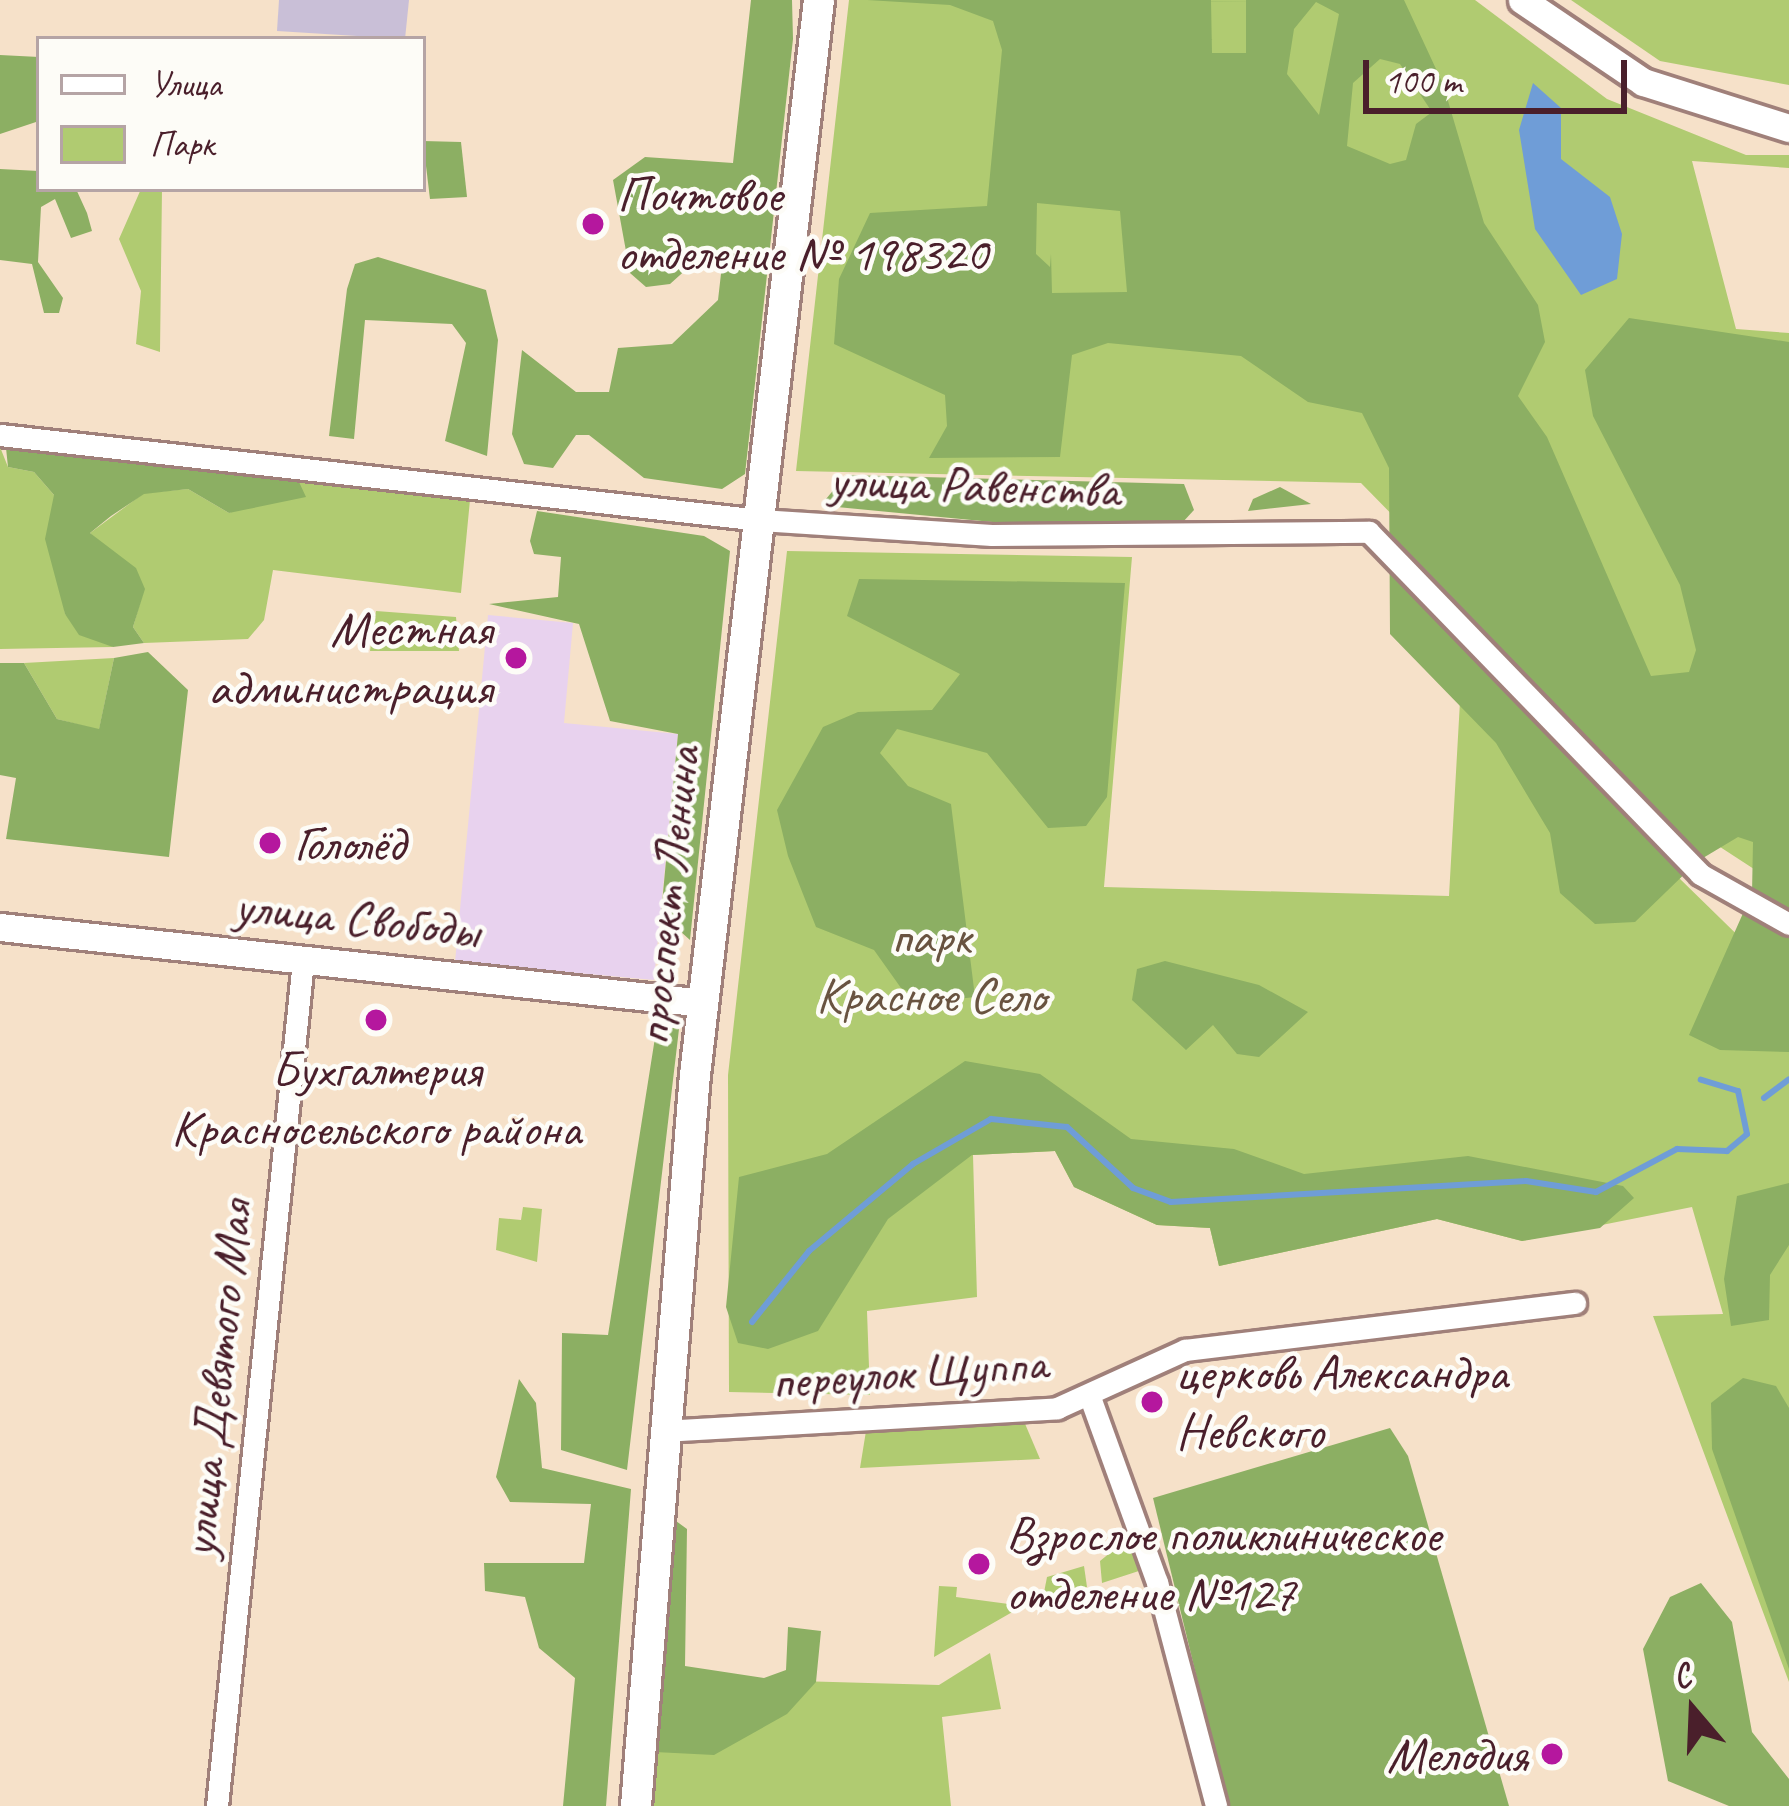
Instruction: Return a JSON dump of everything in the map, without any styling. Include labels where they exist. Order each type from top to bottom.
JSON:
[{"type":"main road","name":"проспект Ленина","points":[[636,1806],[664,1431],[704,1003],[819,0]]},
{"type":"main road","points":[[1522,0],[1643,82],[1789,128]]},
{"type":"main road","name":"улица Свободы","points":[[0,927],[704,1003]]},
{"type":"street","name":"улица Равенства","points":[[0,435],[760,520],[992,535],[1369,532],[1700,874],[1751,912],[1789,924]]},
{"type":"street","name":"улица Девятого Мая","points":[[218,1806],[303,961]]},
{"type":"street","name":"переулок Щуппа","points":[[664,1431],[959,1420],[1091,1400],[1185,1350],[1576,1303]]},
{"type":"street","points":[[1091,1400],[1157,1582],[1216,1806]]},
{"type":"shaded area","points":[[279,0],[409,0],[405,36],[277,31]]},
{"type":"shaded area","points":[[488,615],[573,623],[564,723],[678,734],[654,980],[455,962]]},
{"type":"green space","points":[[751,0],[792,0],[793,39],[745,474],[722,489],[644,478],[589,435],[576,435],[553,468],[524,464],[512,434],[522,350],[576,392],[609,392],[618,348],[672,344],[718,300],[722,265],[699,258],[670,284],[646,287],[630,273],[613,180],[645,157],[733,163]]},
{"type":"green space","points":[[849,0],[1475,0],[1607,99],[1746,155],[1789,155],[1789,168],[1692,161],[1736,329],[1789,333],[1789,892],[1714,843],[1361,483],[796,471]]},
{"type":"green space","points":[[867,0],[1211,0],[1212,53],[1246,53],[1246,0],[1404,0],[1443,84],[1484,223],[1538,305],[1545,342],[1518,396],[1547,437],[1651,676],[1689,672],[1696,650],[1680,585],[1593,416],[1585,370],[1629,318],[1789,342],[1789,1052],[1720,1050],[1689,1035],[1752,893],[1753,842],[1738,837],[1698,861],[1635,922],[1595,924],[1560,893],[1550,833],[1496,743],[1390,634],[1389,468],[1362,413],[1308,402],[1241,356],[1108,343],[1072,355],[1060,457],[929,458],[947,426],[945,395],[834,344],[839,279],[870,213],[987,206],[1002,50],[993,21],[950,5]],"holes":[[[1316,2],[1339,14],[1319,115],[1287,74],[1294,29]],[[1380,59],[1400,64],[1432,112],[1416,124],[1406,160],[1390,164],[1347,146],[1353,83]],[[1037,203],[1120,211],[1127,292],[1052,293],[1051,254],[1050,267],[1036,254]]]},
{"type":"green space","points":[[1571,0],[1789,0],[1789,85],[1660,61]]},
{"type":"green space","points":[[0,55],[36,57],[36,122],[0,134]]},
{"type":"green space","points":[[426,141],[461,142],[467,197],[430,199]]},
{"type":"green space","points":[[0,169],[36,171],[36,192],[77,192],[92,231],[71,238],[55,199],[41,207],[38,262],[63,298],[59,313],[44,313],[32,264],[0,260]]},
{"type":"green space","points":[[140,192],[162,192],[160,352],[136,344],[141,291],[119,239]]},
{"type":"green space","points":[[378,257],[486,290],[498,340],[487,456],[445,441],[466,343],[452,324],[365,320],[354,439],[329,436],[347,289],[355,264]]},
{"type":"green space","points":[[0,447],[8,467],[34,472],[54,495],[65,614],[113,647],[0,649]]},
{"type":"green space","points":[[6,448],[299,482],[306,497],[229,513],[188,489],[144,494],[111,516],[90,533],[136,568],[145,589],[133,627],[144,643],[113,647],[79,635],[65,614],[45,539],[54,495],[34,472],[8,467]]},
{"type":"green space","points":[[846,475],[1184,484],[1194,510],[1182,523],[1013,524],[837,507],[826,499]]},
{"type":"green space","points":[[299,482],[470,500],[461,593],[273,570],[264,620],[248,639],[144,643],[133,627],[144,589],[90,533],[144,493],[188,489],[229,513]]},
{"type":"green space","points":[[1280,487],[1311,504],[1248,511],[1253,499]]},
{"type":"green space","points":[[537,511],[704,536],[730,551],[690,940],[661,914],[678,734],[610,721],[579,624],[489,604],[558,597],[561,557],[534,554],[530,541]]},
{"type":"green space","name":"парк Красное Село","points":[[787,551],[1132,557],[1104,887],[1449,896],[1462,666],[1763,960],[1789,964],[1789,1682],[1653,1316],[1723,1314],[1692,1207],[1522,1241],[1437,1219],[1219,1266],[1210,1228],[1157,1225],[1074,1187],[1055,1151],[973,1155],[977,1297],[867,1311],[870,1395],[729,1392],[728,1075]]},
{"type":"green space","points":[[859,579],[1125,583],[1107,797],[1086,826],[1048,828],[987,753],[897,729],[880,753],[908,786],[951,804],[975,997],[931,1002],[901,988],[874,950],[816,927],[788,856],[777,810],[823,727],[858,712],[932,710],[960,674],[847,616]]},
{"type":"green space","points":[[376,611],[456,617],[459,651],[370,651]]},
{"type":"green space","points":[[148,652],[188,690],[169,857],[6,839],[16,778],[0,775],[0,663],[24,663],[57,719],[99,729],[114,658]]},
{"type":"green space","points":[[114,658],[99,730],[57,719],[24,663]]},
{"type":"green space","points":[[1165,961],[1259,985],[1308,1012],[1259,1057],[1237,1054],[1213,1025],[1186,1050],[1132,1000],[1137,969]]},
{"type":"green space","points":[[657,1025],[679,1029],[627,1470],[561,1450],[562,1333],[608,1335]]},
{"type":"green space","points":[[965,1061],[1040,1074],[1131,1139],[1234,1149],[1304,1174],[1468,1156],[1623,1186],[1634,1198],[1600,1228],[1522,1241],[1437,1219],[1219,1266],[1210,1228],[1157,1225],[1074,1187],[1055,1151],[972,1155],[888,1219],[818,1331],[768,1349],[738,1343],[726,1307],[739,1177],[827,1154]]},
{"type":"green space","points":[[1789,1183],[1789,1245],[1770,1275],[1769,1320],[1731,1326],[1724,1279],[1737,1196]]},
{"type":"green space","points":[[523,1207],[542,1209],[537,1262],[496,1250],[499,1218],[521,1220]]},
{"type":"green space","points":[[1743,1378],[1776,1386],[1789,1408],[1789,1669],[1712,1449],[1711,1403]]},
{"type":"green space","points":[[519,1379],[536,1403],[542,1468],[631,1489],[606,1806],[563,1806],[575,1678],[539,1648],[525,1597],[485,1591],[484,1563],[584,1563],[591,1504],[510,1502],[496,1477]]},
{"type":"green space","points":[[1023,1419],[1040,1459],[860,1468],[866,1431]]},
{"type":"green space","points":[[1390,1428],[1408,1456],[1509,1806],[1228,1806],[1153,1498]]},
{"type":"green space","points":[[1116,1466],[1148,1568],[1102,1583],[1100,1561],[1127,1539],[1105,1470]]},
{"type":"green space","points":[[665,1513],[687,1529],[685,1666],[764,1678],[786,1670],[788,1627],[821,1631],[816,1682],[787,1714],[714,1755],[655,1752]]},
{"type":"green space","points":[[1084,1566],[1087,1587],[1042,1603],[1047,1577]]},
{"type":"green space","points":[[1701,1583],[1732,1622],[1752,1732],[1789,1779],[1789,1806],[1729,1806],[1668,1781],[1643,1649],[1670,1597]]},
{"type":"green space","points":[[939,1586],[957,1587],[956,1597],[1023,1606],[934,1657]]},
{"type":"green space","points":[[990,1653],[1001,1709],[942,1717],[951,1806],[653,1806],[660,1677],[939,1685]]},
{"type":"water","points":[[1533,83],[1561,108],[1561,159],[1610,197],[1622,234],[1617,279],[1581,295],[1535,229],[1519,130]]},
{"type":"waterway","points":[[1764,1098],[1789,1079]]},
{"type":"waterway","points":[[752,1322],[809,1251],[913,1164],[991,1119],[1067,1127],[1133,1188],[1171,1202],[1526,1181],[1596,1192],[1677,1149],[1727,1151],[1747,1134],[1738,1091],[1701,1080]]},
{"type":"place","name":"Почтовое отделение № 198320","points":[[593,224]]},
{"type":"place","name":"Местная администрация","points":[[516,658]]},
{"type":"place","name":"Гололёд","points":[[270,843]]},
{"type":"place","name":"Бухгалтерия Красносельского района","points":[[376,1020]]},
{"type":"place","name":"церковь Александра Невского","points":[[1152,1402]]},
{"type":"place","name":"Взрослое поликлиническое отделение №127","points":[[979,1564]]},
{"type":"place","name":"Мелодия","points":[[1552,1754]]}]
